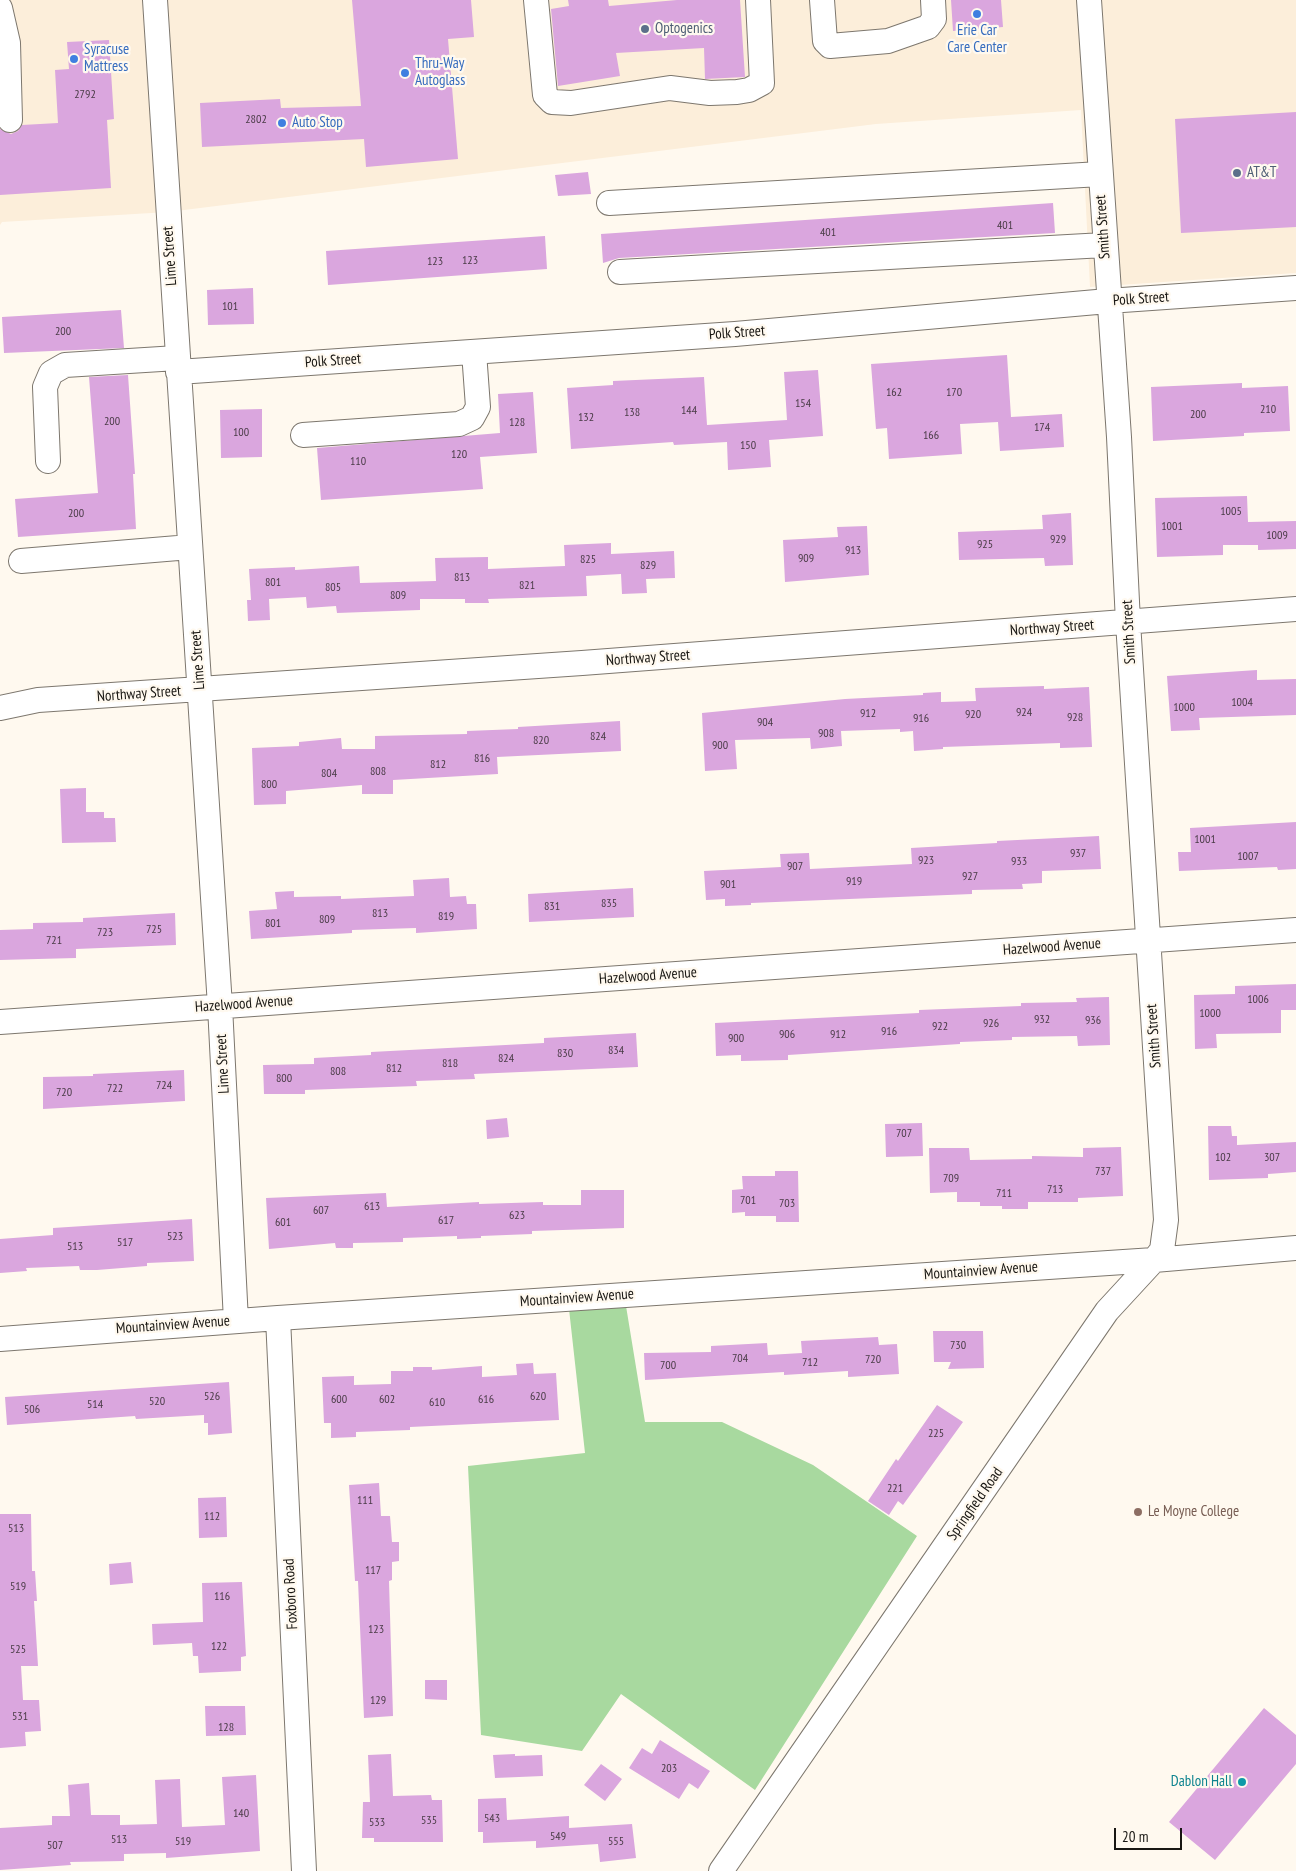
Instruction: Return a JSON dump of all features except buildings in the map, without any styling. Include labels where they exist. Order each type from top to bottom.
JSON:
[{"type":"street","name":"Lime Street","points":[[155,0],[177,365],[220,1006],[236,1321]]},
{"type":"street","points":[[536,0],[545,95],[552,102],[571,103],[670,88],[710,93],[737,92],[749,90],[762,83],[758,0]]},
{"type":"street","points":[[822,0],[825,41],[830,46],[888,41],[928,27],[934,19],[933,0]]},
{"type":"street","name":"Smith Street","points":[[1089,0],[1104,245],[1119,437],[1128,622],[1166,1220],[1162,1250],[1154,1260]]},
{"type":"street","points":[[0,8],[8,43],[10,120]]},
{"type":"street","points":[[609,203],[1100,174]]},
{"type":"street","points":[[620,272],[1104,245]]},
{"type":"street","name":"Polk Street","points":[[48,461],[44,387],[51,373],[64,365],[177,365],[474,352],[735,334],[1296,288]]},
{"type":"street","points":[[303,435],[459,424],[472,418],[478,406],[474,352]]},
{"type":"street","points":[[22,561],[190,547]]},
{"type":"street","name":"Northway Street","points":[[0,708],[38,700],[200,690],[1296,609]]},
{"type":"street","name":"Hazelwood Avenue","points":[[0,1022],[1296,930]]},
{"type":"street","points":[[1154,1260],[1296,1248]]},
{"type":"street","name":"Mountainview Avenue","points":[[0,1339],[278,1318],[1154,1260]]},
{"type":"street","name":"Springfield Road","points":[[721,1871],[1107,1312],[1154,1260]]},
{"type":"street","name":"Foxboro Road","points":[[278,1318],[304,1871]]},
{"type":"shaded area","points":[[0,0],[1296,0],[1296,273],[1090,287],[1081,110],[876,124],[168,212],[2,222],[0,225]]},
{"type":"green space","points":[[626,1306],[645,1422],[722,1422],[813,1465],[917,1536],[755,1790],[621,1694],[582,1751],[481,1735],[468,1466],[585,1453],[569,1309]]},
{"type":"place","name":"Erie Car Care Center","points":[[977,14]]},
{"type":"place","name":"Optogenics","points":[[645,29]]},
{"type":"place","name":"Syracuse Mattress","points":[[74,59]]},
{"type":"place","name":"Thru-Way Autoglass","points":[[405,73]]},
{"type":"place","name":"Auto Stop","points":[[282,123]]},
{"type":"place","name":"AT&T","points":[[1237,173]]},
{"type":"place","name":"Le Moyne College","points":[[1138,1512]]},
{"type":"place","name":"Dablon Hall","points":[[1242,1782]]}]
